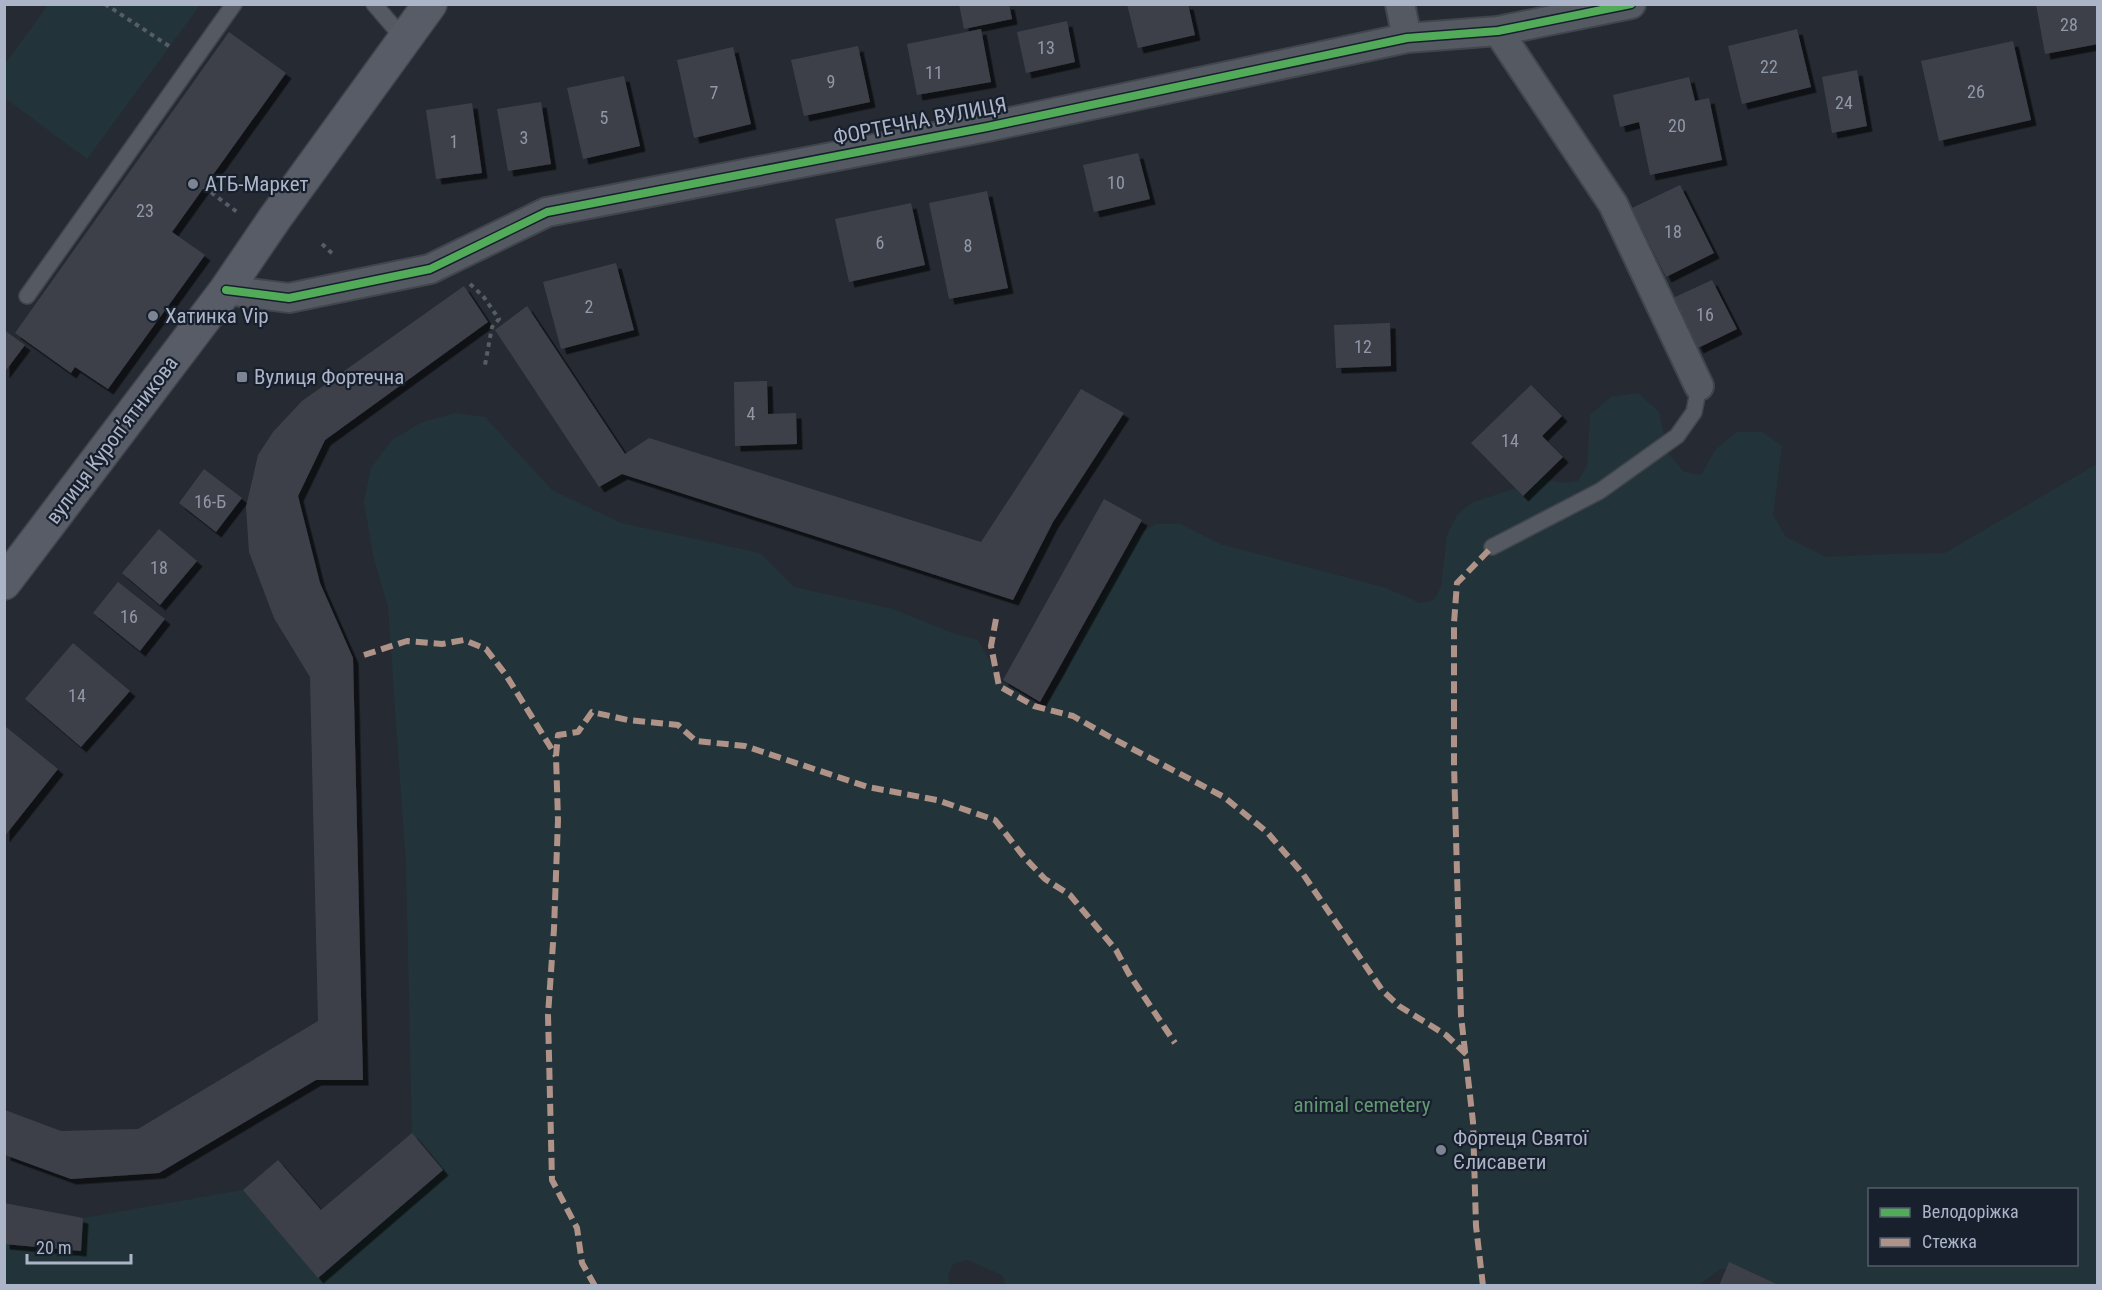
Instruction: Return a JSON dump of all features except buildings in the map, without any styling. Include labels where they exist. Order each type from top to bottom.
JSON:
[{"type":"street","name":"вулиця Куропʼятникова","points":[[4,583],[226,290],[275,218],[430,4]]},
{"type":"street","points":[[1400,4],[1407,38]]},
{"type":"street","name":"ФОРТЕЧНА ВУЛИЦЯ","points":[[226,290],[289,297],[430,269],[547,212],[987,127],[1407,38],[1498,31],[1631,4]]},
{"type":"street","points":[[1498,31],[1613,204],[1699,386]]},
{"type":"lane","points":[[27,296],[234,4]]},
{"type":"lane","points":[[374,4],[404,39]]},
{"type":"lane","points":[[1492,546],[1600,491],[1677,436],[1694,412],[1699,386]]},
{"type":"path","points":[[105,4],[150,34]]},
{"type":"path","points":[[204,187],[240,215]]},
{"type":"path","points":[[483,296],[499,319],[492,327],[485,365]]},
{"type":"green space","points":[[48,5],[200,5],[87,159],[5,98],[5,64]]},
{"type":"green space","name":"animal cemetery","points":[[1638,393],[1659,412],[1668,453],[1684,472],[1701,475],[1716,449],[1737,432],[1762,432],[1782,446],[1773,515],[1786,537],[1826,557],[1945,553],[2097,464],[2097,1285],[1782,1286],[1742,1268],[1720,1269],[1698,1286],[1006,1286],[1002,1275],[967,1260],[953,1264],[948,1276],[950,1286],[5,1286],[4,1244],[81,1251],[83,1218],[243,1190],[318,1277],[443,1170],[412,1133],[406,865],[388,607],[373,555],[364,502],[371,468],[392,440],[420,423],[455,413],[485,417],[552,490],[621,523],[760,553],[794,587],[893,609],[952,633],[978,640],[1001,681],[1042,708],[1064,676],[1080,639],[1138,535],[1156,524],[1181,524],[1220,544],[1386,588],[1420,603],[1434,600],[1441,587],[1447,535],[1457,515],[1471,503],[1543,479],[1563,483],[1578,481],[1587,466],[1590,415],[1611,397]]},
{"type":"marked path","points":[[1483,1286],[1476,1226],[1473,1122],[1461,1016],[1454,765],[1454,623],[1457,583],[1492,547]]},
{"type":"marked path","points":[[996,619],[991,646],[999,686],[1034,706],[1073,716],[1224,797],[1267,832],[1303,874],[1382,990],[1399,1006],[1446,1035],[1467,1055]]},
{"type":"marked path","points":[[364,655],[407,641],[442,644],[464,640],[486,649],[506,675],[556,756]]},
{"type":"marked path","points":[[595,1286],[582,1263],[577,1228],[552,1180],[548,1015],[558,820],[556,756],[558,735],[578,732],[592,712],[628,720],[678,725],[696,741],[745,746],[868,787],[937,800],[995,820],[1024,857],[1045,879],[1070,895],[1116,950],[1129,974],[1175,1043]]},
{"type":"cycle path","points":[[226,290],[289,298],[430,269],[547,212],[987,127],[1407,38],[1498,31],[1631,4]]},
{"type":"place","name":"АТБ-Маркет","points":[[193,184]]},
{"type":"place","name":"Хатинка Vip","points":[[153,316]]},
{"type":"place","name":"Вулиця Фортечна","points":[[242,377]]},
{"type":"place","name":"Фортеця Святої Єлисавети","points":[[1441,1150]]}]
